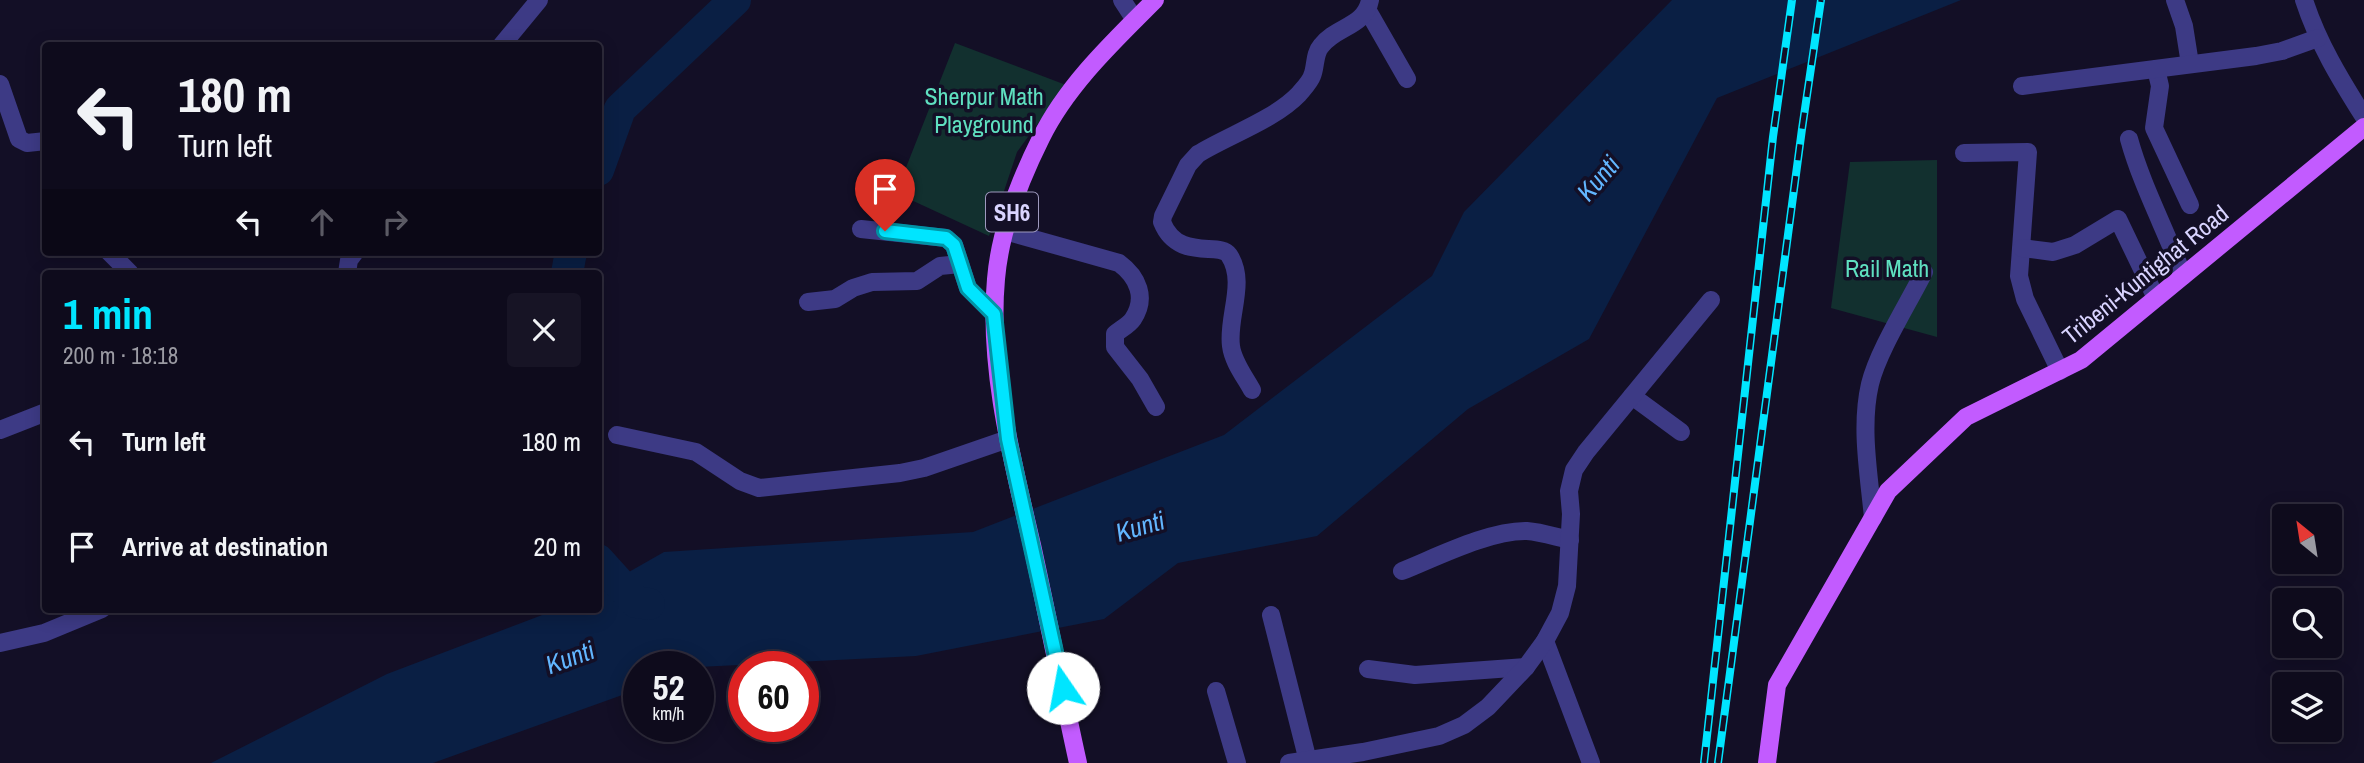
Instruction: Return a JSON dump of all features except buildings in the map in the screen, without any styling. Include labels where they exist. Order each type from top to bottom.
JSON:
[{"type":"main road","name":"SH6","points":[[1078,763],[1008,439],[994,314],[996,276],[1005,231],[1037,147],[1059,108],[1077,84],[1155,0]]},
{"type":"main road","name":"Tribeni-Kuntighat Road","points":[[1767,763],[1777,685],[1888,491],[1966,417],[2081,360],[2364,127]]},
{"type":"street","points":[[505,42],[539,0]]},
{"type":"street","points":[[1122,0],[1135,20]]},
{"type":"street","points":[[2175,0],[2184,26],[2190,64]]},
{"type":"street","points":[[2304,0],[2333,69],[2364,117]]},
{"type":"street","points":[[1252,390],[1231,349],[1237,281],[1229,255],[1221,249],[1187,247],[1168,232],[1162,222],[1188,164],[1214,144],[1285,106],[1300,93],[1312,76],[1320,47],[1333,34],[1359,20],[1369,5],[1407,79]]},
{"type":"street","points":[[2022,86],[2256,56],[2281,51],[2318,38]]},
{"type":"street","points":[[2155,69],[2160,95],[2154,128],[2190,205]]},
{"type":"street","points":[[0,84],[19,139],[27,143],[42,141]]},
{"type":"street","points":[[2129,139],[2135,163],[2183,276]]},
{"type":"street","points":[[1964,153],[2028,152],[2019,276],[2021,288],[2060,371]]},
{"type":"street","points":[[2022,248],[2053,252],[2075,245],[2118,219],[2156,298]]},
{"type":"street","points":[[860,229],[946,238],[954,245],[968,288],[994,314]]},
{"type":"street","points":[[1005,231],[1119,263],[1129,270],[1142,296],[1132,321],[1115,334],[1115,347],[1140,379],[1156,407]]},
{"type":"street","points":[[113,256],[127,270]]},
{"type":"street","points":[[808,302],[835,299],[853,288],[872,282],[917,281],[940,266],[960,264]]},
{"type":"street","points":[[1873,518],[1865,420],[1871,382],[1878,362],[1924,272]]},
{"type":"street","points":[[1289,763],[1364,757],[1439,736],[1464,725],[1488,707],[1526,667],[1545,641],[1560,613],[1567,586],[1571,514],[1569,491],[1574,470],[1711,300]]},
{"type":"street","points":[[1632,396],[1681,432]]},
{"type":"street","points":[[0,430],[42,414]]},
{"type":"street","points":[[617,435],[696,452],[740,481],[759,488],[912,470],[1008,439]]},
{"type":"street","points":[[1402,571],[1477,542],[1510,533],[1528,531],[1570,540]]},
{"type":"street","points":[[0,643],[52,631],[93,613]]},
{"type":"street","points":[[1271,615],[1308,761]]},
{"type":"street","points":[[1545,641],[1591,763]]},
{"type":"street","points":[[1368,669],[1415,675],[1526,667]]},
{"type":"street","points":[[1216,691],[1237,763]]},
{"type":"green space","name":"Sherpur Math Playground","points":[[955,43],[1066,85],[1017,152],[989,236],[896,193]]},
{"type":"green space","name":"Rail Math","points":[[1937,160],[1937,337],[1831,308],[1850,162]]},
{"type":"water","name":"Kunti","points":[[1672,0],[1961,0],[1717,98],[1589,339],[1468,409],[1317,536],[1178,563],[1104,619],[916,656],[819,661],[819,651],[728,651],[728,665],[714,666],[714,651],[623,651],[623,695],[433,763],[211,763],[387,674],[547,613],[602,613],[602,587],[664,552],[973,532],[1224,435],[1432,276],[1464,212]]},
{"type":"waterway","points":[[602,159],[620,109],[735,0]]},
{"type":"waterway","points":[[568,270],[570,256]]},
{"type":"waterway","points":[[602,564],[636,602],[649,604]]},
{"type":"railway","points":[[1704,763],[1773,137],[1792,0]]},
{"type":"railway","points":[[1718,763],[1821,0]]},
{"type":"route","points":[[885,231],[946,238],[954,245],[968,288],[994,314],[1008,439],[1063,688]]}]
